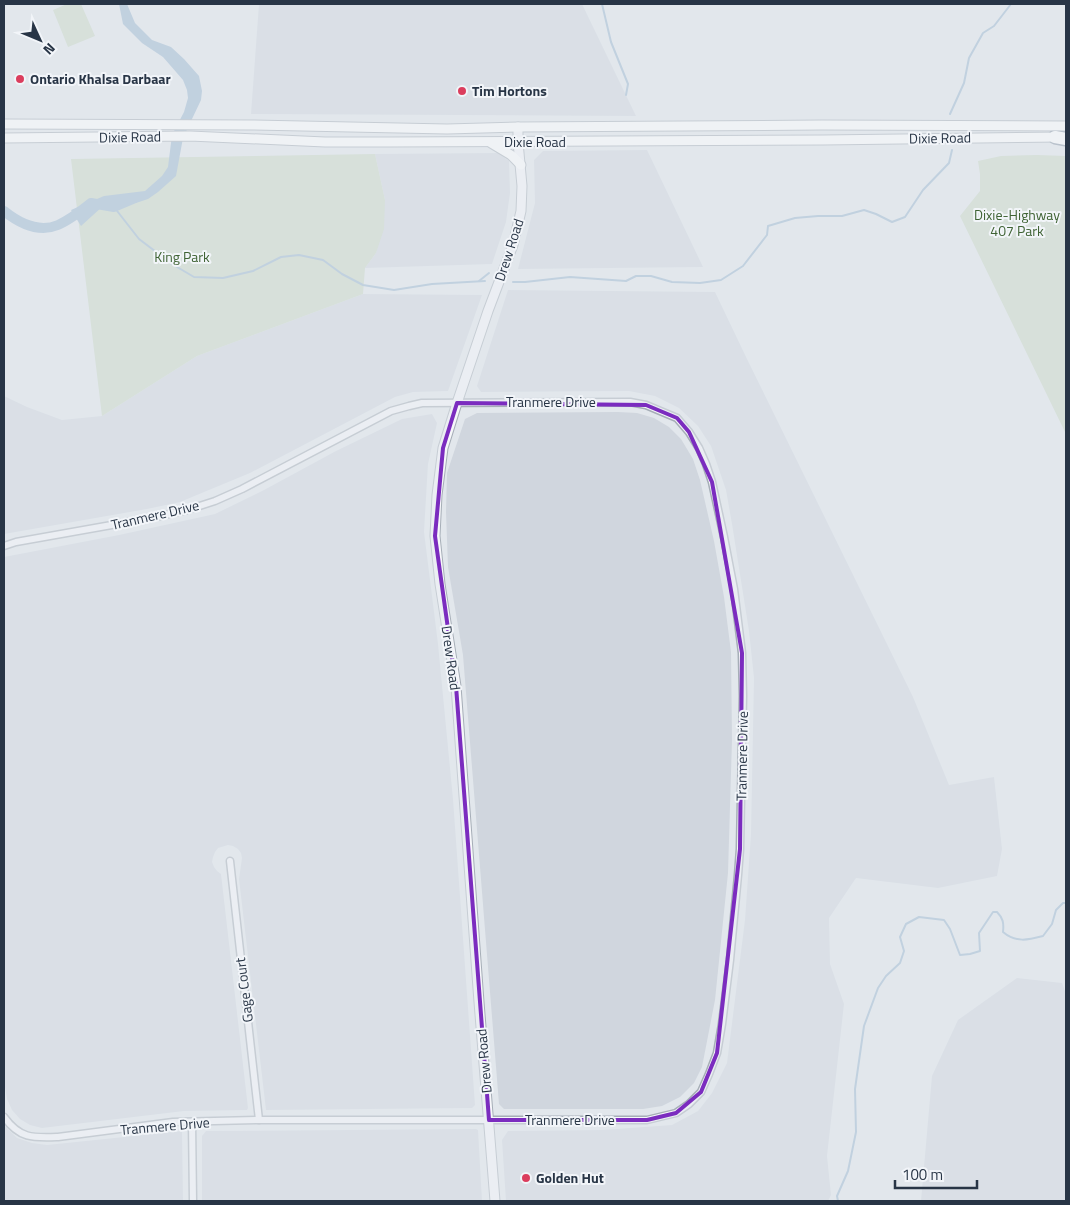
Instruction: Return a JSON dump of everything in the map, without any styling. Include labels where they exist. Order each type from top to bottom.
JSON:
[{"type":"main road","name":"Dixie Road","points":[[4,124],[447,129],[812,125],[1066,126]]},
{"type":"main road","name":"Dixie Road","points":[[4,138],[190,136],[325,142],[518,142],[1063,138]]},
{"type":"main road","points":[[488,142],[511,156],[521,166]]},
{"type":"street","name":"Drew Road","points":[[495,1201],[456,686],[440,584],[435,536],[437,495],[443,448],[488,311],[513,245],[521,211],[522,186],[518,127]]},
{"type":"street","name":"Tranmere Drive","points":[[4,546],[16,542],[151,518],[187,510],[215,501],[242,489],[390,411],[408,406],[422,403],[630,402],[646,405],[677,418],[699,448],[712,482],[734,589],[742,653],[743,696],[738,875],[722,1024],[717,1053],[701,1092],[676,1113],[647,1120],[260,1120],[173,1122],[40,1138],[26,1135],[12,1127],[4,1116]]},
{"type":"street","name":"Gage Court","points":[[230,861],[260,1120]]},
{"type":"street","points":[[192,1122],[193,1201]]},
{"type":"highlighted area","points":[[457,403],[646,405],[677,418],[689,432],[712,482],[742,653],[740,849],[717,1053],[701,1092],[676,1113],[647,1120],[489,1120],[456,686],[435,536],[443,448]]},
{"type":"shaded area","points":[[259,4],[582,4],[636,116],[251,114]]},
{"type":"shaded area","points":[[647,150],[703,267],[518,269],[535,203],[534,160],[543,151]]},
{"type":"shaded area","points":[[498,153],[509,161],[510,193],[506,222],[492,264],[365,268],[376,253],[385,200],[375,154]]},
{"type":"shaded area","points":[[508,290],[715,292],[913,697],[949,785],[994,777],[1002,849],[997,876],[938,888],[856,878],[829,918],[830,964],[844,1004],[827,1156],[831,1195],[828,1201],[506,1201],[502,1140],[508,1131],[602,1130],[672,1125],[698,1111],[712,1093],[727,1063],[745,920],[751,834],[754,678],[749,631],[726,490],[711,446],[698,426],[679,408],[655,396],[629,391],[481,392],[477,386]]},
{"type":"shaded area","points":[[363,294],[482,295],[448,391],[413,392],[395,397],[250,473],[180,502],[4,534],[4,396],[62,420],[102,416],[197,356]]},
{"type":"shaded area","points":[[477,413],[637,413],[654,418],[669,427],[681,439],[693,459],[700,480],[714,541],[724,597],[731,652],[732,740],[728,873],[715,1000],[702,1067],[694,1083],[680,1097],[662,1106],[643,1109],[504,1109],[499,1104],[463,655],[448,567],[447,473],[465,419]]},
{"type":"shaded area","points":[[432,414],[437,423],[428,464],[424,532],[438,644],[453,799],[475,1105],[472,1108],[266,1110],[239,879],[242,858],[238,849],[228,845],[218,848],[212,862],[221,874],[247,1110],[184,1111],[42,1128],[30,1125],[20,1119],[12,1110],[7,1099],[5,1087],[4,557],[215,514],[402,419]]},
{"type":"shaded area","points":[[1017,978],[1062,983],[1066,994],[1066,1201],[921,1201],[932,1076],[958,1020]]},
{"type":"shaded area","points":[[4,1125],[17,1138],[47,1145],[182,1131],[183,1201],[4,1201]]},
{"type":"shaded area","points":[[478,1130],[482,1201],[202,1201],[202,1136],[206,1131]]},
{"type":"green space","points":[[67,4],[81,4],[95,36],[68,47],[53,10]]},
{"type":"green space","name":"King Park","points":[[375,154],[385,200],[384,229],[376,253],[365,268],[363,294],[197,356],[102,416],[71,159]]},
{"type":"green space","name":"Dixie-Highway 407 Park","points":[[1001,156],[1066,156],[1066,434],[960,216],[980,191],[978,161]]},
{"type":"water","points":[[119,4],[127,4],[135,23],[152,40],[171,47],[199,76],[202,91],[201,100],[183,138],[176,176],[148,199],[136,203],[116,203],[103,206],[81,226],[71,210],[104,196],[145,191],[162,176],[168,167],[172,135],[184,112],[188,98],[183,80],[163,57],[142,43],[123,24]]},
{"type":"waterway","points":[[602,4],[611,42],[628,84],[626,95]]},
{"type":"waterway","points":[[950,114],[964,83],[969,58],[983,33],[994,26],[1011,4]]},
{"type":"waterway","points":[[513,282],[570,277],[626,281],[636,276],[651,276],[672,282],[700,283],[721,280],[743,266],[767,235],[768,226],[795,218],[842,216],[864,210],[892,222],[905,217],[923,190],[949,163],[952,150]]},
{"type":"waterway","points":[[4,211],[29,226],[44,228],[62,223],[91,203],[114,207],[133,199]]},
{"type":"waterway","points":[[114,207],[139,239],[172,264],[194,277],[223,278],[253,271],[281,257],[299,255],[323,260],[342,274],[363,285],[394,290],[432,284],[485,281]]},
{"type":"waterway","points":[[479,281],[489,273]]},
{"type":"waterway","points":[[838,1201],[837,1196],[848,1171],[856,1132],[855,1089],[864,1026],[878,988],[886,976],[900,963],[904,951],[900,937],[906,924],[919,917],[944,920],[950,929],[960,955],[970,954],[980,951],[979,933],[993,912],[997,912],[1002,919],[1003,932],[1013,938],[1027,939],[1043,936],[1052,924],[1056,910],[1063,903],[1066,903]]},
{"type":"place","name":"Ontario Khalsa Darbaar","points":[[20,79]]},
{"type":"place","name":"Tim Hortons","points":[[462,91]]},
{"type":"place","name":"Golden Hut","points":[[526,1178]]}]
